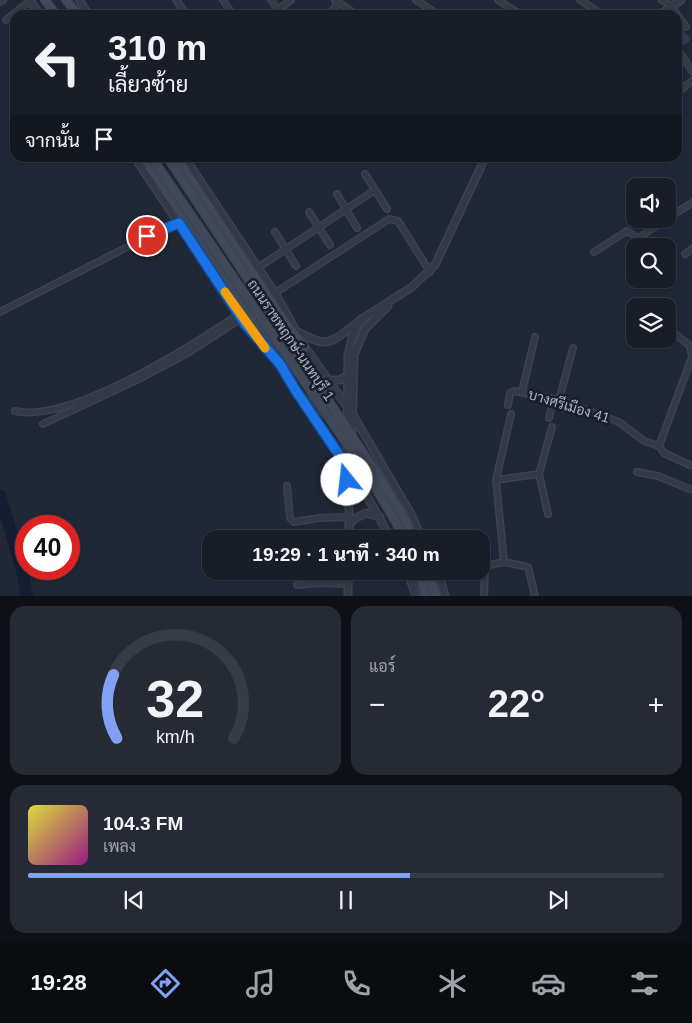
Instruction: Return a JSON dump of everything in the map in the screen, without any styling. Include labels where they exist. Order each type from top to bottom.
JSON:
[{"type":"main road","points":[[65,0],[74,10]]},
{"type":"main road","points":[[147,162],[216,264],[280,364]]},
{"type":"main road","name":"ถนนราชพฤกษ์-นนทบุรี 1","points":[[155,162],[366,472],[399,530]]},
{"type":"main road","name":"ถนนราชพฤกษ์-นนทบุรี 1","points":[[171,162],[373,468],[404,518],[409,530]]},
{"type":"main road","points":[[180,162],[280,315],[305,348]]},
{"type":"main road","points":[[421,580],[426,596]]},
{"type":"main road","points":[[431,580],[436,596]]},
{"type":"street","points":[[18,10],[31,0]]},
{"type":"street","points":[[271,0],[278,10],[291,0]]},
{"type":"street","points":[[416,0],[431,10]]},
{"type":"street","points":[[498,0],[514,10]]},
{"type":"street","points":[[580,0],[595,10]]},
{"type":"street","points":[[662,0],[674,10]]},
{"type":"street","points":[[666,10],[681,0]]},
{"type":"street","points":[[337,1],[350,10]]},
{"type":"street","points":[[6,20],[10,17]]},
{"type":"street","points":[[682,21],[686,27]]},
{"type":"street","points":[[682,56],[692,71]]},
{"type":"street","points":[[682,89],[692,81]]},
{"type":"street","name":"ถนนราชพฤกษ์-นนทบุรี 1","points":[[138,162],[241,316],[280,364],[297,393],[360,485],[387,530]]},
{"type":"street","name":"ถนนราชพฤกษ์-นนทบุรี 1","points":[[188,162],[276,292],[305,348],[353,415],[386,470],[417,530]]},
{"type":"street","points":[[349,508],[352,473],[354,355],[359,340],[365,329],[398,297],[430,272],[483,162]]},
{"type":"street","points":[[364,174],[387,209]]},
{"type":"street","points":[[258,267],[375,190]]},
{"type":"street","points":[[338,194],[357,228]]},
{"type":"street","points":[[676,213],[692,203]]},
{"type":"street","points":[[309,212],[330,245]]},
{"type":"street","points":[[276,292],[389,218],[398,221],[430,272]]},
{"type":"street","points":[[0,312],[147,236],[179,223]]},
{"type":"street","points":[[594,252],[626,231],[638,238],[652,228]]},
{"type":"street","points":[[275,232],[296,266]]},
{"type":"street","points":[[685,254],[692,249]]},
{"type":"street","points":[[296,331],[317,342],[326,343],[332,341],[360,320],[398,297]]},
{"type":"street","points":[[15,411],[33,412],[74,403],[160,362],[241,316]]},
{"type":"street","points":[[43,424],[145,376],[188,353],[241,316]]},
{"type":"street","points":[[349,530],[346,465],[347,376],[352,338],[360,320]]},
{"type":"street","points":[[659,446],[692,357],[690,346],[676,335]]},
{"type":"street","points":[[508,405],[511,391],[522,392],[534,337]]},
{"type":"street","points":[[559,400],[573,348]]},
{"type":"street","points":[[309,403],[318,400],[324,395],[327,377],[340,380],[347,376]]},
{"type":"street","name":"บางศรีเมือง 41","points":[[522,392],[559,400],[619,422],[644,441],[659,446],[664,453],[692,466]]},
{"type":"street","points":[[297,393],[333,419],[347,420],[353,415]]},
{"type":"street","points":[[549,418],[553,399]]},
{"type":"street","points":[[504,562],[496,480],[511,414]]},
{"type":"street","points":[[548,514],[539,474],[552,427]]},
{"type":"street","points":[[360,485],[363,477],[370,470],[386,470]]},
{"type":"street","points":[[637,472],[658,476],[692,490]]},
{"type":"street","points":[[496,480],[539,474]]},
{"type":"street","points":[[287,486],[290,518],[294,522],[319,518],[349,517]]},
{"type":"street","points":[[349,525],[354,519],[366,513],[381,518]]},
{"type":"street","points":[[484,596],[485,566],[504,562],[528,567],[535,596]]},
{"type":"street","points":[[348,580],[348,596]]},
{"type":"street","points":[[410,580],[416,596]]},
{"type":"street","points":[[441,580],[445,596]]},
{"type":"street","points":[[297,585],[320,583],[348,584]]},
{"type":"building","points":[[682,28],[692,40],[682,47]]},
{"type":"waterway","points":[[0,495],[22,570],[27,596]]},
{"type":"slow traffic","points":[[225,292],[246,325],[265,348]]},
{"type":"route","points":[[147,236],[179,223],[246,325],[280,364],[346,465],[347,480]]}]
